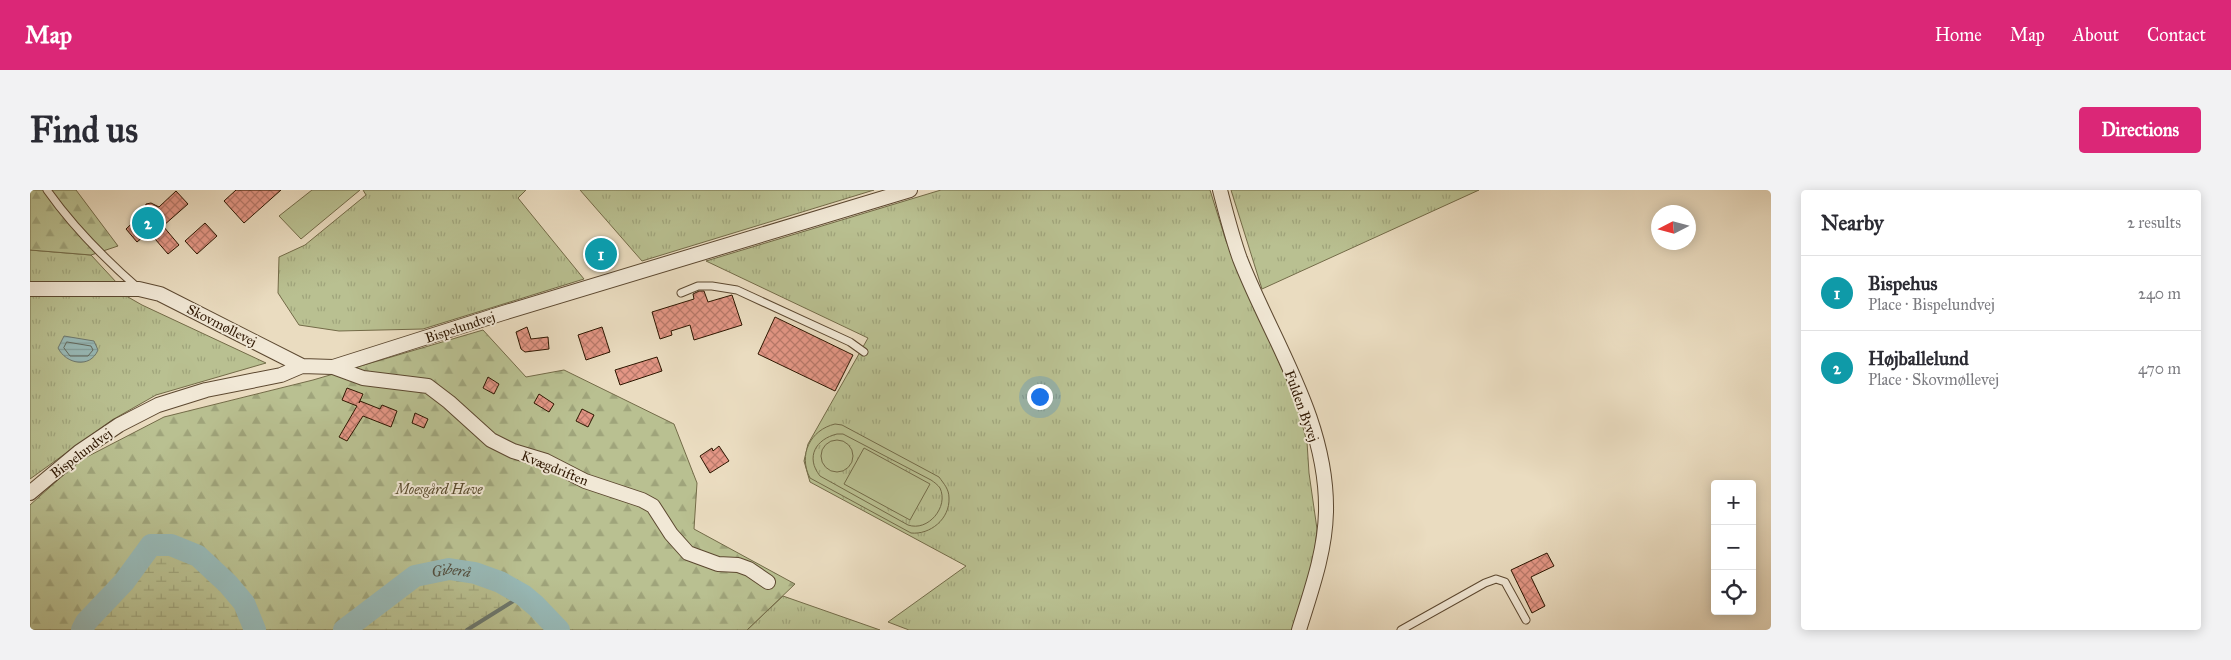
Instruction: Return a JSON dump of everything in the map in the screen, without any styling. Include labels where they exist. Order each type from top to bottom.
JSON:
[{"type":"street","name":"Bispelundvej","points":[[30,493],[79,452],[119,425],[158,405],[206,390],[281,375],[302,366],[333,367],[910,190]]},
{"type":"street","name":"Fulden Byvej","points":[[1220,190],[1240,260],[1303,398],[1317,445],[1324,485],[1326,512],[1321,560],[1299,630]]},
{"type":"street","name":"Skovmøllevej","points":[[30,289],[139,289],[160,294],[302,366]]},
{"type":"street","name":"Kvægdriften","points":[[333,367],[363,378],[428,386],[449,402],[491,440],[513,451],[546,461],[585,481],[642,500],[653,506],[671,534],[688,553],[718,564],[738,565],[768,582]]},
{"type":"lane","name":"Skovmøllevej","points":[[47,190],[61,210],[104,256],[139,289]]},
{"type":"lane","points":[[681,293],[698,286],[736,290],[850,342],[864,352]]},
{"type":"lane","points":[[1401,630],[1485,583],[1496,579],[1505,582],[1526,620]]},
{"type":"green space","points":[[30,190],[76,190],[118,246],[91,255],[30,250]]},
{"type":"green space","points":[[312,190],[360,190],[301,239],[279,216]]},
{"type":"green space","points":[[363,190],[526,190],[518,198],[584,279],[423,329],[339,331],[299,325],[278,293],[279,257],[305,245],[366,195]]},
{"type":"green space","points":[[580,190],[874,190],[642,261]]},
{"type":"green space","points":[[941,190],[1210,190],[1226,241],[1295,399],[1307,442],[1309,473],[1317,529],[1314,559],[1293,630],[909,630],[888,622],[966,566],[810,482],[804,461],[808,444],[868,338],[706,261]]},
{"type":"green space","points":[[1231,190],[1479,190],[1262,289]]},
{"type":"green space","points":[[30,250],[91,255],[117,283],[30,284]]},
{"type":"green space","points":[[121,293],[142,305],[266,363],[156,395],[112,420],[30,479],[30,295]]},
{"type":"green space","name":"Moesgård Have","points":[[483,330],[526,377],[564,370],[674,424],[697,483],[694,529],[795,584],[747,630],[30,630],[30,505],[79,461],[164,417],[313,380]]},
{"type":"green space","points":[[835,424],[842,425],[939,477],[949,495],[946,513],[938,524],[925,531],[911,533],[810,478],[805,461],[806,452],[813,438],[826,427]],"holes":[[[843,434],[931,480],[937,485],[942,495],[942,503],[935,516],[923,525],[908,525],[820,476],[813,462],[813,456],[818,444],[830,436]]]},
{"type":"green space","points":[[837,440],[848,445],[853,456],[848,467],[837,472],[826,467],[821,456],[826,445]]},
{"type":"green space","points":[[864,448],[930,484],[910,520],[844,484]]},
{"type":"green space","points":[[151,545],[171,545],[198,556],[228,584],[244,603],[255,630],[82,630],[86,622],[124,582]]},
{"type":"green space","points":[[449,569],[487,578],[523,595],[467,630],[344,630],[415,576]]},
{"type":"green space","points":[[783,596],[880,630],[747,630]]},
{"type":"water","points":[[64,336],[94,341],[98,350],[90,360],[84,362],[72,361],[66,358],[58,348]]},
{"type":"building","points":[[236,190],[281,190],[244,223],[224,201]]},
{"type":"building","points":[[176,191],[188,204],[163,226],[179,245],[168,254],[149,232],[137,242],[126,229],[144,212],[146,204],[151,203],[159,207]]},
{"type":"building","points":[[205,223],[217,236],[197,254],[185,241]]},
{"type":"building","points":[[607,244],[612,258],[595,263],[591,249]]},
{"type":"building","points":[[704,291],[708,302],[732,295],[742,325],[694,340],[690,325],[671,331],[672,335],[660,339],[652,312],[694,299],[693,294]]},
{"type":"building","points":[[775,317],[853,355],[835,391],[758,354]]},
{"type":"building","points":[[527,327],[531,339],[548,337],[549,349],[525,352],[521,349],[516,332]]},
{"type":"building","points":[[602,327],[610,352],[586,360],[578,335]]},
{"type":"building","points":[[657,357],[662,371],[620,385],[615,370]]},
{"type":"building","points":[[488,377],[499,384],[494,394],[483,388]]},
{"type":"building","points":[[347,388],[363,394],[359,403],[360,401],[380,409],[382,405],[397,411],[391,427],[363,416],[347,441],[339,437],[357,406],[342,400]]},
{"type":"building","points":[[539,394],[554,404],[549,412],[534,403]]},
{"type":"building","points":[[582,409],[594,415],[588,427],[576,421]]},
{"type":"building","points":[[415,413],[428,419],[424,428],[412,423]]},
{"type":"building","points":[[719,446],[729,461],[710,473],[700,456],[712,448],[713,451]]},
{"type":"building","points":[[1547,553],[1554,566],[1531,577],[1545,606],[1532,613],[1511,570]]},
{"type":"waterway","name":"Giberå","points":[[82,630],[86,622],[124,582],[151,545],[171,545],[198,556],[228,584],[244,603],[255,630]]},
{"type":"waterway","name":"Giberå","points":[[344,630],[415,576],[449,569],[475,573],[500,582],[523,595],[559,630]]},
{"type":"waterway","points":[[467,630],[523,595]]},
{"type":"place","name":"Højballelund","points":[[148,223]]},
{"type":"place","name":"Bispehus","points":[[601,254]]}]
